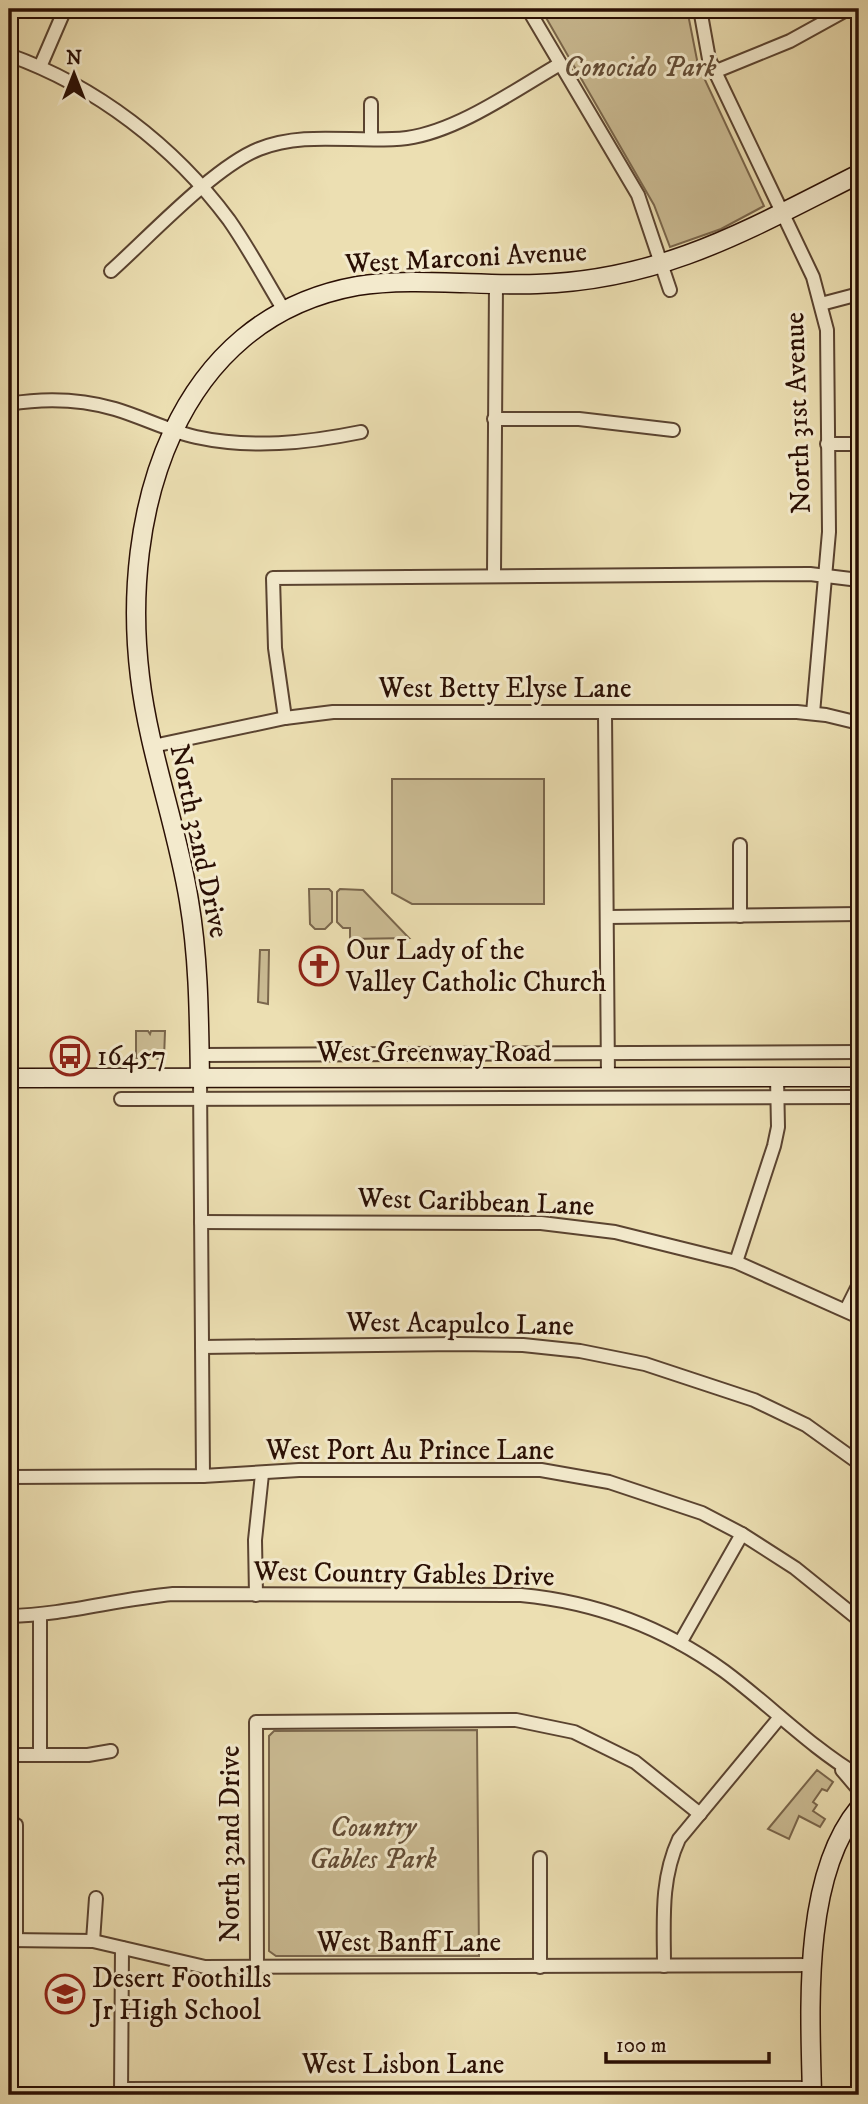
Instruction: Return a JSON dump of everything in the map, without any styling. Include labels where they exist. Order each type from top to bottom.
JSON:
[{"type":"street","points":[[40,67],[65,9]]},
{"type":"street","points":[[528,9],[638,195],[670,290]]},
{"type":"street","name":"North 31st Avenue","points":[[699,9],[704,40],[714,72],[813,277],[827,330],[829,532],[813,713]]},
{"type":"street","points":[[714,72],[790,41],[848,9]]},
{"type":"street","points":[[9,55],[40,67],[97,96],[145,132],[204,188],[251,253],[285,312]]},
{"type":"street","points":[[111,271],[204,188],[247,155],[274,144],[316,138],[404,138],[443,129],[560,64]]},
{"type":"street","points":[[371,104],[371,138]]},
{"type":"street","name":"West Marconi Avenue","points":[[285,312],[334,291],[360,285],[583,281],[662,264],[714,247],[859,174]]},
{"type":"street","points":[[494,575],[496,284]]},
{"type":"street","points":[[821,304],[859,294]]},
{"type":"street","name":"North 32nd Drive","points":[[203,1476],[201,1101],[192,919],[153,746],[138,657],[138,580],[153,487],[173,428],[188,399],[223,354],[258,327],[285,312]]},
{"type":"street","points":[[9,404],[43,400],[93,403],[194,436],[228,442],[324,440],[361,432]]},
{"type":"street","points":[[494,419],[579,419],[673,430]]},
{"type":"street","points":[[827,444],[859,444]]},
{"type":"street","points":[[285,718],[275,648],[273,578],[494,575],[825,576],[859,580]]},
{"type":"street","name":"West Betty Elyse Lane","points":[[153,746],[285,718],[333,712],[813,713],[859,723]]},
{"type":"street","points":[[605,713],[608,1078]]},
{"type":"street","points":[[740,845],[740,916]]},
{"type":"street","points":[[607,917],[859,914]]},
{"type":"street","name":"West Greenway Road","points":[[200,1055],[859,1052]]},
{"type":"street","name":"West Greenway Road","points":[[9,1078],[200,1080],[859,1077]]},
{"type":"street","points":[[736,1262],[774,1146],[778,1127],[777,1078]]},
{"type":"street","name":"West Greenway Road","points":[[121,1099],[201,1101],[859,1097]]},
{"type":"street","name":"West Caribbean Lane","points":[[201,1222],[541,1223],[615,1232],[736,1262],[859,1317]]},
{"type":"street","points":[[846,1310],[859,1284]]},
{"type":"street","name":"West Acapulco Lane","points":[[202,1347],[458,1344],[523,1345],[580,1350],[645,1364],[754,1400],[806,1425],[859,1463]]},
{"type":"street","name":"West Port Au Prince Lane","points":[[9,1477],[203,1476],[312,1470],[541,1470],[609,1482],[702,1513],[742,1534],[795,1568],[858,1617]]},
{"type":"street","points":[[256,1595],[255,1539],[262,1474]]},
{"type":"street","points":[[680,1643],[742,1534]]},
{"type":"street","name":"West Country Gables Drive","points":[[9,1616],[40,1615],[161,1595],[511,1595],[556,1598],[641,1623],[680,1643],[725,1671],[835,1762],[859,1776]]},
{"type":"street","points":[[40,1615],[40,1755]]},
{"type":"street","points":[[664,1966],[664,1899],[668,1867],[679,1839],[780,1717]]},
{"type":"street","name":"North 32nd Drive","points":[[257,1966],[256,1722],[516,1720],[551,1727],[574,1732],[635,1762],[700,1814]]},
{"type":"street","points":[[9,1755],[111,1751]]},
{"type":"street","name":"West Country Gables Drive","points":[[835,1762],[859,1790]]},
{"type":"street","points":[[811,2092],[809,2004],[822,1886],[848,1821],[859,1808]]},
{"type":"street","points":[[841,1842],[859,1822]]},
{"type":"street","points":[[13,1940],[16,1825]]},
{"type":"street","points":[[540,1858],[540,1967]]},
{"type":"street","points":[[93,1941],[96,1898]]},
{"type":"street","name":"West Banff Lane","points":[[13,1940],[93,1941],[205,1967],[813,1965]]},
{"type":"street","points":[[121,2092],[122,1948]]},
{"type":"street","name":"West Lisbon Lane","points":[[121,2092],[811,2092]]},
{"type":"green space","name":"Conocido Park","points":[[541,9],[687,9],[698,65],[764,206],[721,229],[670,247],[654,205]]},
{"type":"green space","points":[[392,779],[544,779],[544,904],[412,904],[392,893]]},
{"type":"green space","points":[[309,889],[329,889],[332,892],[332,922],[325,929],[315,929],[310,924]]},
{"type":"green space","points":[[340,889],[363,890],[409,938],[350,939],[350,928],[343,928],[337,922],[337,892]]},
{"type":"green space","points":[[260,950],[269,950],[268,1004],[258,1002]]},
{"type":"green space","points":[[136,1031],[148,1031],[150,1034],[151,1031],[165,1031],[164,1059],[136,1058]]},
{"type":"green space","name":"Country Gables Park","points":[[477,1730],[479,1956],[276,1956],[269,1951],[269,1736],[274,1731]]},
{"type":"green space","points":[[817,1770],[833,1782],[827,1791],[822,1789],[813,1802],[817,1805],[813,1811],[825,1819],[820,1827],[799,1816],[789,1839],[768,1829]]},
{"type":"place","name":"Our Lady of the Valley Catholic Church","points":[[319,966]]},
{"type":"place","name":"16457","points":[[70,1056]]},
{"type":"place","name":"Desert Foothills Jr High School","points":[[65,1994]]}]
